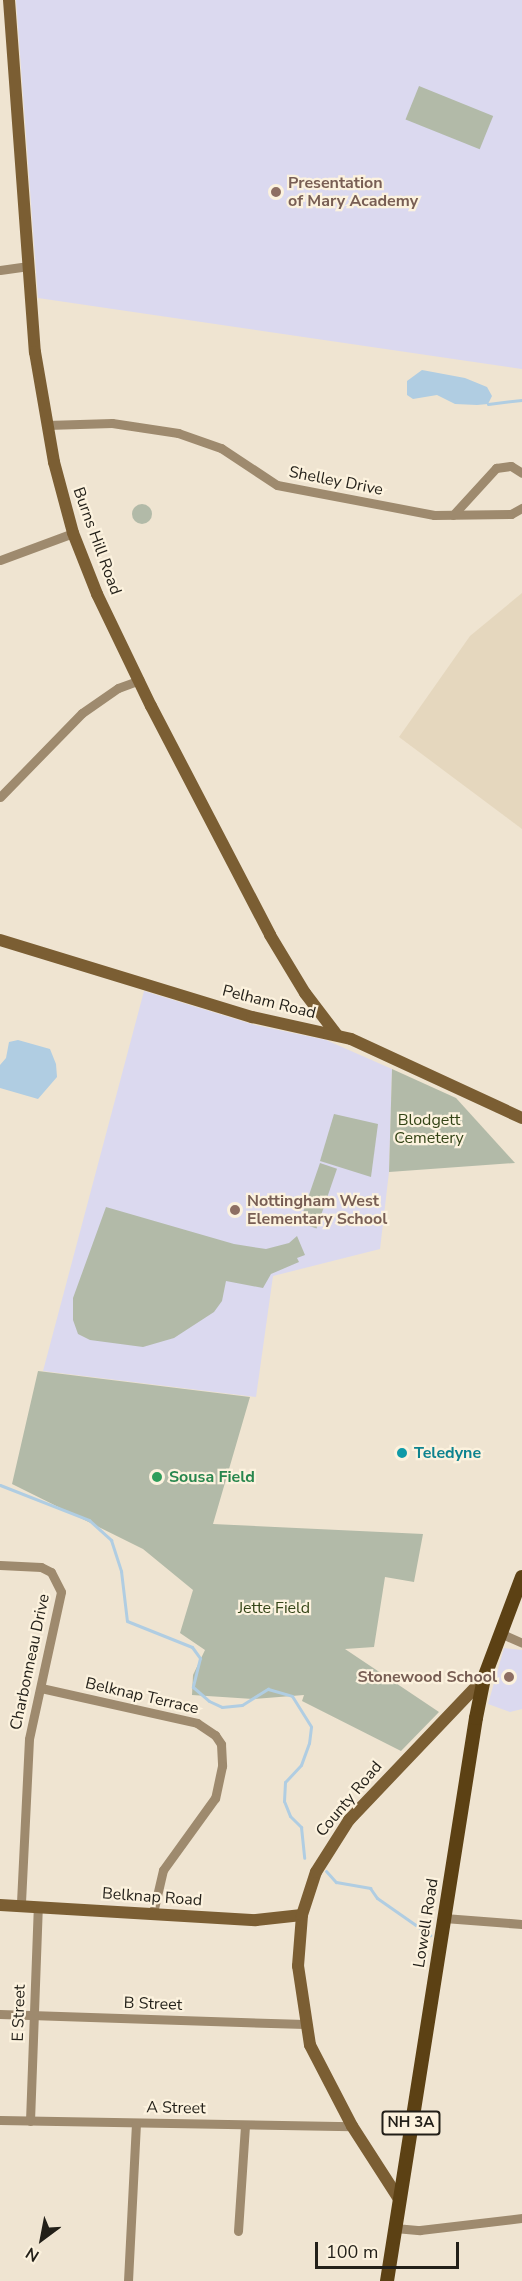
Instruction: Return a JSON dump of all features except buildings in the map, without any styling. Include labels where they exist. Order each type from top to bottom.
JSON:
[{"type":"main road","name":"Lowell Road","points":[[387,2281],[484,1678],[522,1577]]},
{"type":"street","name":"Burns Hill Road","points":[[9,0],[35,352],[47,424],[73,533],[97,594],[270,935],[305,993],[337,1035]]},
{"type":"street","points":[[0,270],[27,266]]},
{"type":"street","name":"Shelley Drive","points":[[47,424],[112,423],[178,433],[221,448],[277,485],[434,515],[511,514],[522,508]]},
{"type":"street","points":[[453,515],[496,468],[511,466],[522,472]]},
{"type":"street","points":[[0,560],[73,533]]},
{"type":"street","points":[[0,798],[82,712],[118,688],[140,680]]},
{"type":"street","name":"Pelham Road","points":[[0,940],[252,1017],[337,1035],[522,1118]]},
{"type":"street","name":"Charbonneau Drive","points":[[0,1565],[41,1567],[51,1572],[61,1592],[29,1738],[21,1905]]},
{"type":"street","points":[[500,1634],[522,1643]]},
{"type":"street","name":"County Road","points":[[399,2199],[352,2126],[320,2068],[305,2024],[298,1966],[302,1915],[316,1872],[349,1820],[484,1678]]},
{"type":"street","name":"Belknap Terrace","points":[[40,1688],[197,1723],[215,1735],[220,1744],[222,1766],[214,1798],[163,1870],[153,1913]]},
{"type":"street","name":"Belknap Road","points":[[0,1905],[256,1920],[302,1915]]},
{"type":"street","name":"E Street","points":[[30,2121],[38,1906]]},
{"type":"street","points":[[444,1918],[522,1924]]},
{"type":"street","name":"B Street","points":[[0,2014],[305,2024]]},
{"type":"street","name":"A Street","points":[[0,2120],[352,2126]]},
{"type":"street","points":[[128,2281],[136,2123]]},
{"type":"street","points":[[238,2231],[245,2125]]},
{"type":"street","points":[[395,2228],[420,2230],[522,2218]]},
{"type":"shaded area","name":"Presentation of Mary Academy","points":[[16,0],[522,0],[522,369],[38,298]]},
{"type":"shaded area","points":[[422,370],[465,378],[487,387],[492,396],[488,404],[477,405],[455,404],[437,395],[413,399],[407,395],[407,381]]},
{"type":"shaded area","points":[[522,593],[522,829],[399,737],[470,636]]},
{"type":"shaded area","name":"Nottingham West Elementary School","points":[[144,991],[255,1025],[326,1040],[392,1069],[389,1172],[380,1249],[273,1276],[256,1397],[43,1371]]},
{"type":"shaded area","points":[[18,1040],[50,1049],[56,1064],[57,1077],[38,1099],[0,1088],[0,1065],[6,1058],[9,1042]]},
{"type":"shaded area","name":"Stonewood School","points":[[504,1648],[522,1650],[522,1709],[510,1712],[488,1704]]},
{"type":"green space","points":[[419,86],[493,116],[480,149],[406,119]]},
{"type":"green space","points":[[142,504],[149,507],[152,514],[149,521],[142,524],[135,521],[132,514],[135,507]]},
{"type":"green space","name":"Blodgett Cemetery","points":[[392,1069],[456,1098],[515,1163],[389,1172]]},
{"type":"green space","points":[[334,1114],[378,1124],[371,1177],[320,1161]]},
{"type":"green space","points":[[320,1163],[337,1169],[317,1228],[299,1223]]},
{"type":"green space","points":[[106,1207],[234,1244],[266,1249],[289,1243],[297,1236],[305,1255],[297,1258],[299,1262],[271,1274],[263,1288],[226,1281],[222,1301],[214,1312],[174,1338],[143,1347],[90,1340],[78,1334],[73,1320],[73,1298]]},
{"type":"green space","name":"Jette Field","points":[[38,1371],[250,1397],[213,1524],[423,1534],[414,1582],[385,1577],[374,1647],[345,1649],[439,1712],[401,1751],[302,1701],[304,1695],[253,1699],[192,1695],[193,1675],[205,1650],[180,1633],[193,1590],[143,1549],[12,1484]]},
{"type":"waterway","points":[[488,404],[522,400]]},
{"type":"waterway","points":[[0,1485],[89,1520],[111,1540],[121,1571],[127,1621],[192,1647],[200,1658],[193,1687],[209,1701],[222,1707],[242,1705],[268,1689],[292,1696],[311,1727],[309,1743],[301,1765],[285,1782],[284,1801],[290,1816],[301,1827],[304,1858]]},
{"type":"waterway","points":[[326,1871],[336,1882],[370,1888],[377,1898],[430,1935]]},
{"type":"place","name":"Presentation of Mary Academy","points":[[276,192]]},
{"type":"place","name":"Nottingham West Elementary School","points":[[235,1210]]},
{"type":"place","name":"Teledyne","points":[[402,1453]]},
{"type":"place","name":"Sousa Field","points":[[157,1477]]},
{"type":"place","name":"Stonewood School","points":[[509,1677]]}]
